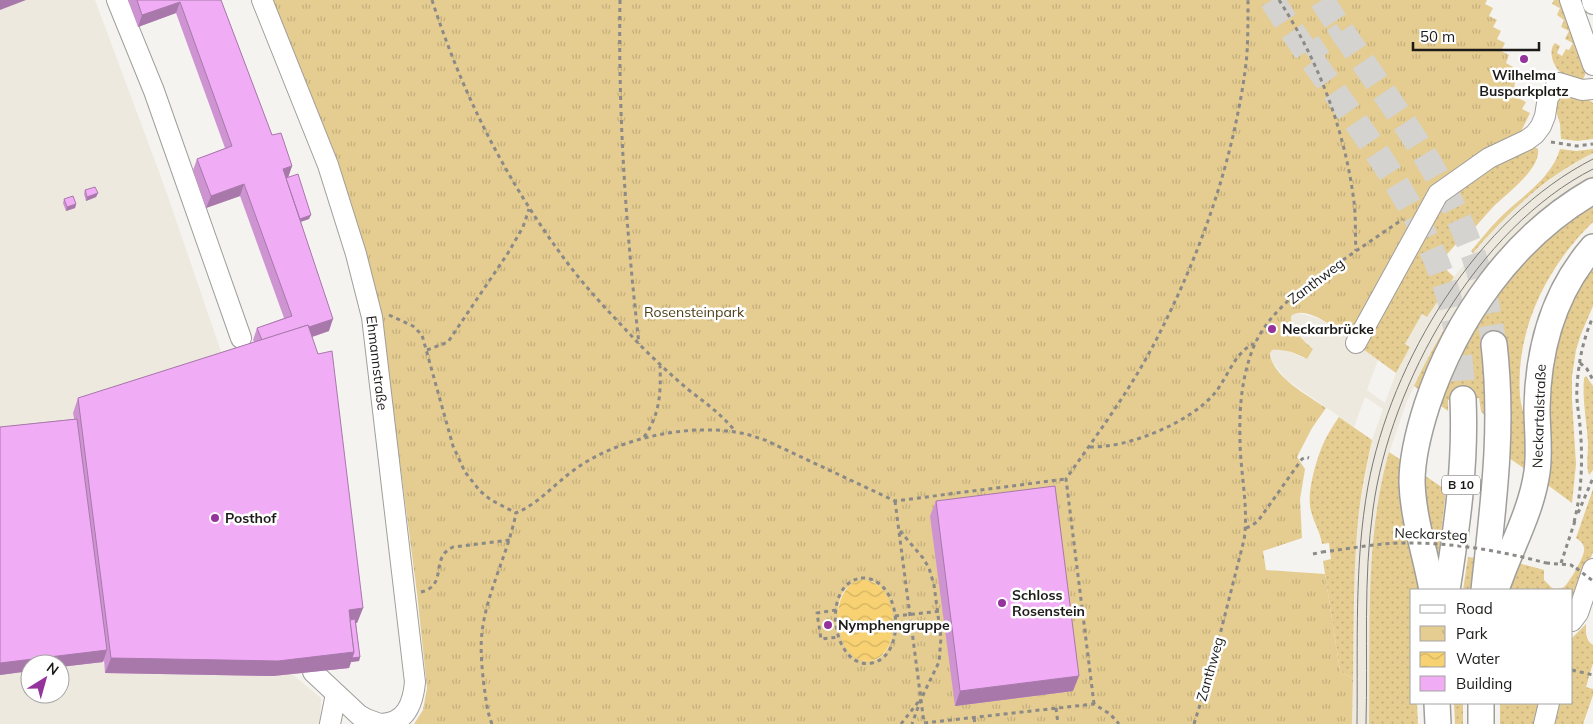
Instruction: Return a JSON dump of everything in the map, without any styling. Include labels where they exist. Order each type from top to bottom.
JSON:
[{"type":"main road","points":[[1432,589],[1416,514],[1412,476],[1418,434],[1436,380],[1467,318],[1503,268],[1542,227],[1593,191]]},
{"type":"main road","points":[[1538,424],[1529,369],[1532,336],[1542,305],[1555,278],[1569,256],[1593,228]]},
{"type":"main road","name":"Neckartalstraße","points":[[1496,589],[1532,496],[1539,447],[1539,369],[1549,326],[1565,287],[1593,247]]},
{"type":"main road","name":"B 10","points":[[1484,589],[1496,492],[1498,389],[1494,344]]},
{"type":"main road","name":"B 10","points":[[1447,589],[1460,503],[1464,432],[1463,399]]},
{"type":"main road","points":[[1437,704],[1438,724]]},
{"type":"main road","points":[[1481,704],[1481,724]]},
{"type":"street","points":[[117,0],[154,92],[241,338]]},
{"type":"street","name":"Ehmannstraße","points":[[262,0],[328,165],[356,254],[372,317],[413,662],[414,692],[411,702],[401,717],[396,721],[380,724],[356,719],[336,694],[313,672]]},
{"type":"street","points":[[1570,0],[1593,65]]},
{"type":"street","points":[[1592,0],[1593,4]]},
{"type":"street","points":[[1356,343],[1438,194],[1489,158],[1527,140],[1535,134],[1545,116],[1548,97],[1560,83],[1582,90],[1593,89]]},
{"type":"street","points":[[1573,620],[1578,613],[1584,568]]},
{"type":"street","points":[[330,724],[336,694]]},
{"type":"street","points":[[1544,724],[1549,704]]},
{"type":"path","points":[[432,0],[442,33],[463,85],[494,150],[529,209],[570,266],[639,344],[660,366],[718,412],[735,432]]},
{"type":"path","points":[[620,0],[622,156],[625,207],[639,344]]},
{"type":"path","points":[[1094,704],[1066,479],[1089,447],[1152,347],[1189,272],[1213,209],[1241,99],[1247,53],[1248,0]]},
{"type":"path","points":[[1279,0],[1304,43],[1319,75],[1339,131],[1354,203],[1356,251]]},
{"type":"path","points":[[1550,142],[1576,146],[1593,144]]},
{"type":"path","points":[[426,350],[448,342],[508,253],[523,227],[529,209]]},
{"type":"path","name":"Zanthweg","points":[[1194,724],[1212,666],[1246,528],[1240,452],[1240,416],[1242,389],[1255,344],[1276,314],[1294,296],[1408,215]]},
{"type":"path","points":[[372,317],[388,315],[413,326],[422,335],[453,446],[464,472],[480,491],[491,500],[516,513]]},
{"type":"path","points":[[1574,522],[1581,474],[1577,394],[1580,363],[1586,336],[1593,318]]},
{"type":"path","points":[[1267,326],[1272,329]]},
{"type":"path","points":[[1089,447],[1099,447],[1137,438],[1159,431],[1182,420],[1214,394],[1243,352],[1255,344]]},
{"type":"path","points":[[1580,363],[1587,369],[1593,380]]},
{"type":"path","points":[[644,438],[653,423],[659,404],[660,366]]},
{"type":"path","points":[[492,724],[488,714],[483,671],[482,634],[486,613],[510,540],[516,513],[537,502],[575,468],[623,444],[667,433],[735,432],[765,440],[895,501],[1066,479]]},
{"type":"path","points":[[1246,528],[1258,521],[1302,459],[1309,458]]},
{"type":"path","points":[[1560,563],[1574,522],[1593,478]]},
{"type":"path","points":[[895,501],[924,723],[1094,704],[1110,714],[1120,724]]},
{"type":"path","points":[[899,531],[923,558],[929,568],[934,585],[941,645],[937,666],[921,699],[912,724]]},
{"type":"path","points":[[405,594],[430,589],[435,584],[440,560],[446,550],[453,547],[510,540]]},
{"type":"path","name":"Neckarsteg","points":[[1313,554],[1388,544],[1428,544],[1492,550],[1546,563],[1560,563],[1584,568]]},
{"type":"path","points":[[1584,568],[1593,581]]},
{"type":"path","points":[[858,578],[875,580],[885,588],[893,604],[895,616],[895,634],[891,648],[884,657],[876,662],[867,663],[856,660],[846,652],[836,624],[836,610],[841,592],[847,584],[858,578]]},
{"type":"path","points":[[836,610],[817,613],[821,639],[839,636]]},
{"type":"path","points":[[895,616],[942,611]]},
{"type":"path","points":[[1573,670],[1593,675]]},
{"type":"path","points":[[901,724],[921,699]]},
{"type":"path","points":[[1056,708],[1058,724]]},
{"type":"path","points":[[974,718],[975,724]]},
{"type":"shaded area","points":[[0,0],[95,0],[164,185],[226,366],[73,413],[73,431],[0,439]]},
{"type":"shaded area","points":[[1593,153],[1593,176],[1559,198],[1532,220],[1472,287],[1441,332],[1407,401],[1388,456],[1377,508],[1371,585],[1369,724],[1352,724],[1355,566],[1359,510],[1372,440],[1383,409],[1365,397],[1354,427],[1287,380],[1272,362],[1270,352],[1272,350],[1285,350],[1307,359],[1313,349],[1298,334],[1292,323],[1291,316],[1298,313],[1317,318],[1331,325],[1378,360],[1367,390],[1385,403],[1396,373],[1410,347],[1405,344],[1422,314],[1427,317],[1454,277],[1505,217],[1521,202],[1565,169]]},
{"type":"shaded area","points":[[103,662],[106,673],[273,676],[292,674],[321,698],[320,724],[0,724],[0,675],[20,672],[20,704],[70,704],[70,666]]},
{"type":"green space","name":"Rosensteinpark","points":[[272,0],[1487,0],[1485,4],[1493,8],[1489,16],[1497,20],[1493,27],[1501,31],[1497,39],[1505,43],[1501,51],[1509,55],[1506,63],[1513,67],[1510,74],[1517,78],[1514,86],[1522,90],[1518,98],[1526,102],[1522,109],[1530,113],[1517,140],[1434,192],[1349,338],[1321,319],[1304,313],[1297,313],[1291,316],[1293,326],[1313,349],[1307,359],[1286,351],[1272,350],[1270,353],[1277,370],[1292,385],[1326,408],[1312,428],[1297,457],[1305,469],[1300,499],[1302,538],[1263,551],[1266,570],[1325,574],[1340,671],[1353,679],[1352,724],[414,724],[423,710],[427,688],[417,593],[382,326],[311,95]],"holes":[[[870,580],[880,587],[887,598],[892,612],[891,640],[886,652],[877,659],[866,661],[857,658],[849,650],[844,640],[838,616],[839,604],[842,594],[853,584]]]},
{"type":"green space","points":[[1554,0],[1562,0],[1586,69],[1582,81],[1563,74],[1554,64],[1552,51],[1555,43],[1560,46],[1557,53],[1562,56],[1573,43],[1565,39],[1569,31],[1561,27],[1564,20],[1557,15],[1560,8],[1552,4]]},
{"type":"green space","points":[[1563,94],[1586,98],[1593,103],[1593,139],[1577,141],[1561,139],[1560,124],[1554,104]]},
{"type":"green space","points":[[1533,146],[1538,149],[1537,157],[1529,173],[1439,263],[1454,277],[1427,317],[1422,314],[1405,344],[1410,347],[1396,373],[1363,349],[1450,191],[1491,162]]},
{"type":"green space","points":[[1560,149],[1576,151],[1593,149],[1593,153],[1559,173],[1528,197],[1499,224],[1473,253],[1471,251],[1496,222],[1544,177],[1551,168]]},
{"type":"green space","points":[[1593,176],[1593,181],[1573,194],[1422,392],[1414,386],[1447,324],[1487,267],[1510,241],[1536,217],[1563,195]]},
{"type":"green space","points":[[1593,201],[1593,222],[1561,258],[1548,279],[1537,301],[1523,347],[1520,371],[1520,396],[1529,438],[1528,471],[1509,458],[1510,388],[1484,363],[1484,415],[1481,411],[1479,398],[1448,400],[1448,411],[1437,403],[1465,342],[1520,261]]},
{"type":"green space","points":[[1593,261],[1593,306],[1576,350],[1572,376],[1576,464],[1572,503],[1545,483],[1547,395],[1556,328]]},
{"type":"green space","points":[[1586,376],[1593,386],[1593,470],[1589,475],[1584,394],[1584,378]]},
{"type":"green space","points":[[1339,417],[1372,440],[1357,532],[1353,679],[1340,671],[1323,561],[1331,559],[1329,543],[1322,544],[1310,503],[1311,485],[1319,455]]},
{"type":"green space","points":[[1389,452],[1404,462],[1420,589],[1410,589],[1410,704],[1417,704],[1418,724],[1369,724],[1370,587],[1372,553],[1381,485]]},
{"type":"green space","points":[[1421,473],[1446,490],[1437,569]]},
{"type":"green space","points":[[1593,489],[1593,552],[1573,607],[1573,589],[1556,589],[1566,585],[1576,570],[1583,554],[1583,545],[1576,538]]},
{"type":"green space","points":[[1468,557],[1476,558],[1471,589],[1463,589]]},
{"type":"green space","points":[[1518,563],[1544,570],[1544,580],[1552,588],[1556,589],[1510,589]]},
{"type":"green space","points":[[1586,624],[1587,638],[1593,645],[1593,663],[1586,687],[1593,689],[1593,695],[1583,724],[1554,724],[1557,704],[1573,704],[1573,637]]},
{"type":"green space","points":[[1454,704],[1463,704],[1463,724],[1455,724]]},
{"type":"green space","points":[[1500,704],[1543,704],[1538,724],[1500,724]]},
{"type":"water","points":[[862,580],[875,583],[884,592],[890,604],[893,619],[892,634],[888,647],[880,657],[869,661],[857,658],[848,650],[842,638],[839,624],[839,609],[842,596],[850,586]]},
{"type":"building","points":[[137,0],[221,0],[272,135],[281,133],[292,166],[283,169],[333,319],[262,340],[257,328],[292,316],[244,184],[211,196],[197,159],[232,146],[180,2],[142,15]]},
{"type":"building","points":[[298,174],[311,215],[300,219],[286,178]]},
{"type":"building","points":[[95,187],[98,193],[87,197],[85,190]]},
{"type":"building","points":[[73,196],[76,204],[67,207],[64,199]]},
{"type":"building","name":"Posthof","points":[[308,325],[318,354],[332,351],[363,608],[349,610],[354,652],[278,661],[111,658],[78,398]]},
{"type":"building","points":[[77,419],[107,650],[70,654],[20,654],[20,661],[0,663],[0,427]]},
{"type":"building","name":"Schloss Rosenstein","points":[[1055,486],[1079,676],[960,691],[936,501]]},
{"type":"building","points":[[355,619],[360,657],[352,658],[354,652],[350,620]]},
{"type":"tunnel","points":[[1272,0],[1386,166],[1425,236],[1441,273],[1454,319],[1461,367],[1463,399]]},
{"type":"tunnel","points":[[1322,0],[1401,117],[1438,177],[1454,209],[1477,266],[1494,344]]},
{"type":"tunnel","points":[[1307,55],[1342,32]]},
{"type":"tram line","points":[[1357,724],[1359,575],[1364,515],[1368,486],[1380,438],[1397,390],[1419,343],[1446,298],[1477,255],[1512,217],[1551,185],[1593,159]]},
{"type":"tram line","points":[[1366,724],[1367,590],[1370,536],[1373,509],[1383,461],[1398,411],[1419,362],[1446,314],[1477,269],[1512,229],[1551,195],[1593,169]]},
{"type":"place","name":"Wilhelma Busparkplatz","points":[[1524,59]]},
{"type":"place","name":"Neckarbrücke","points":[[1272,329]]},
{"type":"place","name":"Posthof","points":[[215,518]]},
{"type":"place","name":"Schloss Rosenstein","points":[[1002,603]]},
{"type":"place","name":"Nymphengruppe","points":[[828,625]]}]
